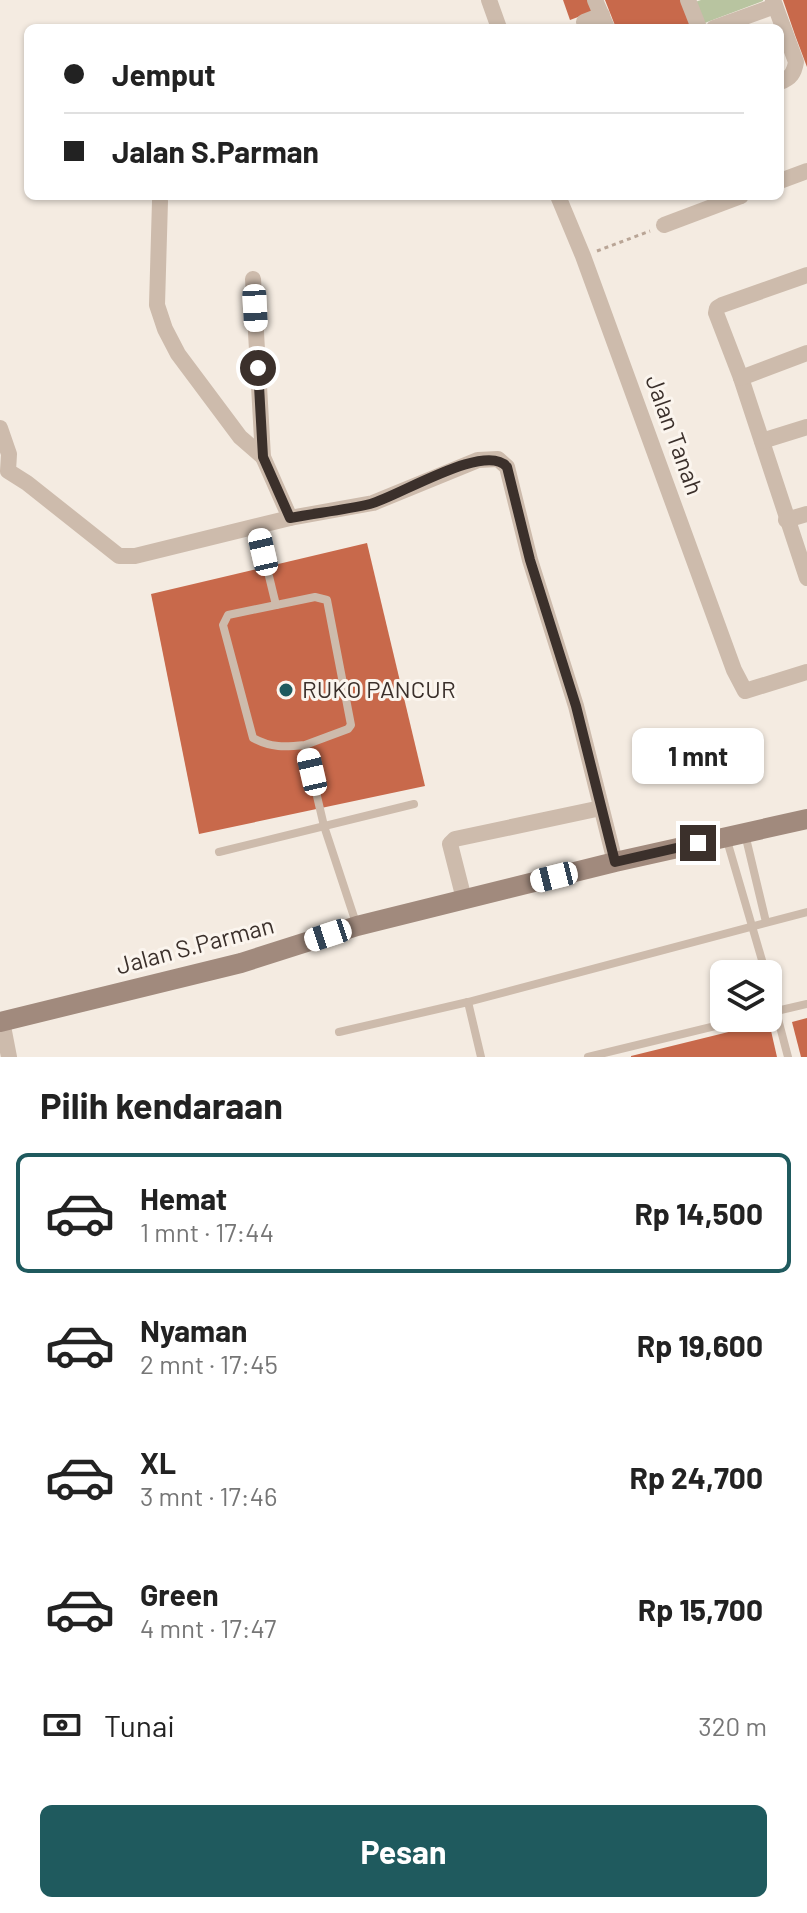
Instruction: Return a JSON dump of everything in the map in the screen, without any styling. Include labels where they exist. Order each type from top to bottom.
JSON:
[{"type":"main road","name":"Jalan S.Parman","points":[[6,1021],[241,963],[357,926],[464,899],[807,819]]},
{"type":"street","points":[[489,0],[498,24]]},
{"type":"street","points":[[688,0],[697,24]]},
{"type":"street","points":[[724,24],[774,3],[782,24]]},
{"type":"street","points":[[584,22],[601,14]]},
{"type":"street","points":[[784,30],[796,62],[795,72],[784,80]]},
{"type":"street","points":[[784,180],[807,171]]},
{"type":"street","name":"Jalan Tanah","points":[[560,200],[583,256],[734,670],[745,691],[807,672]]},
{"type":"street","points":[[664,225],[730,200]]},
{"type":"street","points":[[160,201],[157,305],[165,329],[178,354],[240,437],[263,457]]},
{"type":"street","points":[[807,275],[717,308],[716,313],[741,378],[807,578]]},
{"type":"street","points":[[253,279],[263,457],[290,518]]},
{"type":"street","points":[[741,378],[807,353]]},
{"type":"street","points":[[762,441],[807,427]]},
{"type":"street","points":[[0,428],[9,454],[8,471],[119,556],[145,554],[290,518],[373,503],[478,460],[498,459],[504,463],[530,560],[576,706],[615,862]]},
{"type":"street","points":[[786,520],[807,514]]},
{"type":"street","points":[[464,899],[450,844],[455,839],[601,808]]},
{"type":"street","points":[[6,1021],[9,1057]]},
{"type":"lane","points":[[257,526],[276,605]]},
{"type":"lane","points":[[315,597],[327,600],[351,725],[348,729],[305,745],[265,745],[253,738],[223,625],[228,615],[315,597]]},
{"type":"lane","points":[[305,745],[324,826],[357,926]]},
{"type":"lane","points":[[219,852],[414,804]]},
{"type":"lane","points":[[735,834],[766,922]]},
{"type":"lane","points":[[735,834],[751,926],[762,960]]},
{"type":"lane","points":[[339,1032],[468,1002],[807,912]]},
{"type":"lane","points":[[468,1002],[481,1057]]},
{"type":"lane","points":[[782,1010],[807,1004]]},
{"type":"lane","points":[[588,1057],[710,1027]]},
{"type":"lane","points":[[779,1032],[788,1057]]},
{"type":"path","points":[[583,256],[664,225]]},
{"type":"green space","points":[[763,1],[702,24],[695,2]]},
{"type":"building","points":[[563,0],[590,0],[594,11],[570,20]]},
{"type":"building","points":[[605,0],[681,0],[690,24],[614,24]]},
{"type":"building","points":[[783,0],[807,0],[807,67],[795,35]]},
{"type":"building","name":"RUKO PANCUR","points":[[367,543],[425,786],[199,834],[151,594]]},
{"type":"building","points":[[807,1018],[807,1057],[801,1057],[792,1022]]},
{"type":"building","points":[[728,1032],[771,1032],[777,1057],[631,1057]]},
{"type":"place","name":"RUKO PANCUR","points":[[286,690]]},
{"type":"route","points":[[258,368],[263,457],[290,518],[373,503],[478,460],[498,459],[504,463],[530,560],[576,706],[615,862],[698,843]]}]
